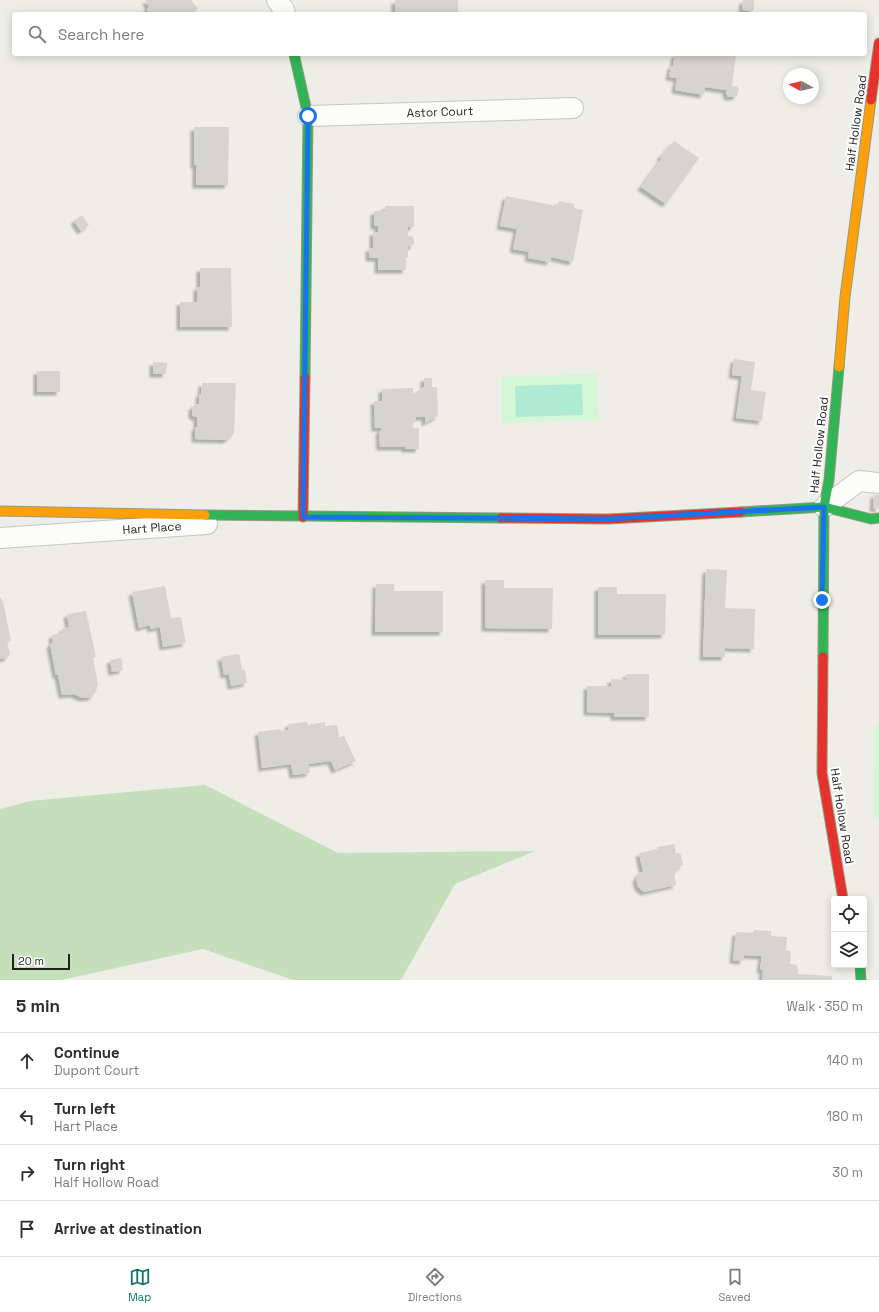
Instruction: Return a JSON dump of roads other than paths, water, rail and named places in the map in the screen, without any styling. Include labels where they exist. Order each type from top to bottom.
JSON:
[{"type":"street","points":[[277,0],[284,12]]},
{"type":"street","name":"Half Hollow Road","points":[[842,896],[822,773],[824,507],[828,480],[844,297],[879,43]]},
{"type":"street","points":[[294,56],[308,116],[303,517]]},
{"type":"street","name":"Astor Court","points":[[308,116],[573,108]]},
{"type":"street","points":[[824,507],[859,480],[879,483]]},
{"type":"street","name":"Hart Place","points":[[0,511],[303,517],[608,519],[824,507],[871,519],[879,518]]},
{"type":"street","name":"Hart Place","points":[[0,538],[303,517]]},
{"type":"street","points":[[860,968],[861,980]]}]
